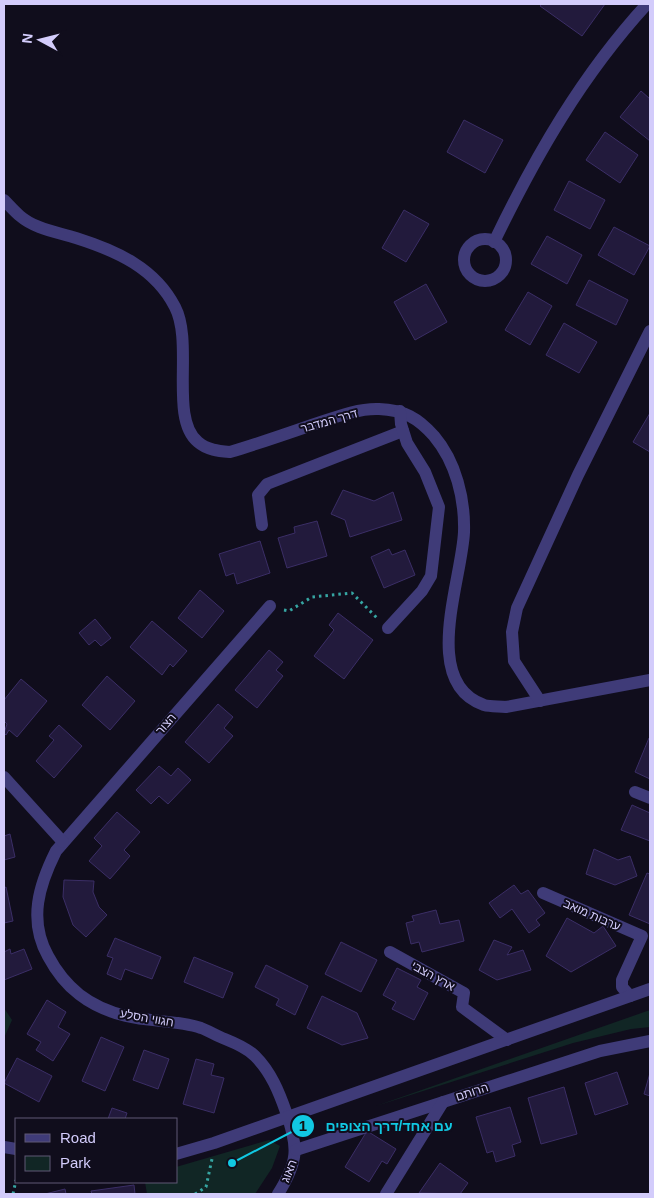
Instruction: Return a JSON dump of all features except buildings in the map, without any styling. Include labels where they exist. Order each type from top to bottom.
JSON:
[{"type":"street","points":[[494,242],[534,162],[569,103],[608,49],[647,4]]},
{"type":"street","name":"דרך המדבר","points":[[4,200],[21,217],[48,230],[122,255],[149,272],[165,290],[176,309],[184,334],[185,424],[197,442],[213,450],[230,452],[344,415],[377,409],[400,412],[421,421],[443,447],[463,498],[464,532],[448,643],[452,670],[457,685],[469,698],[485,706],[506,707],[650,680]]},
{"type":"street","points":[[540,701],[514,661],[512,632],[517,608],[566,501],[650,331]]},
{"type":"street","points":[[388,628],[422,591],[431,576],[439,507],[434,492],[407,443],[400,412]]},
{"type":"street","points":[[262,525],[258,495],[267,484],[403,431]]},
{"type":"street","name":"הצור","points":[[63,842],[270,606]]},
{"type":"street","points":[[4,777],[63,842]]},
{"type":"street","points":[[635,792],[650,798]]},
{"type":"street","name":"חגווי הסלע","points":[[63,842],[56,851],[45,873],[36,903],[38,928],[44,948],[59,976],[79,995],[100,1007],[126,1016],[201,1028],[254,1056],[278,1088],[288,1117]]},
{"type":"street","name":"ערבות מואב","points":[[543,893],[642,936],[622,980],[622,987],[630,996]]},
{"type":"street","name":"ארץ הצבי","points":[[390,952],[464,993],[462,1007],[507,1040]]},
{"type":"street","points":[[178,1153],[214,1143],[650,989]]},
{"type":"street","name":"הרותם","points":[[296,1150],[600,1051],[650,1041]]},
{"type":"street","points":[[386,1194],[443,1102]]},
{"type":"street","name":"האוג","points":[[278,1194],[289,1177],[296,1150],[288,1117]]},
{"type":"path","points":[[270,606],[289,611],[312,597],[352,594],[388,628]]},
{"type":"path","points":[[195,1194],[206,1187],[214,1143]]},
{"type":"green space","points":[[4,1008],[12,1020],[4,1038]]},
{"type":"green space","points":[[650,1010],[650,1027],[631,1029],[573,1043],[376,1106]]},
{"type":"green space","points":[[269,1140],[280,1146],[272,1168],[255,1194],[147,1194],[145,1183],[178,1183],[178,1166]]},
{"type":"place","name":"עם אחד/דרך הצופים","points":[[232,1163]]}]
